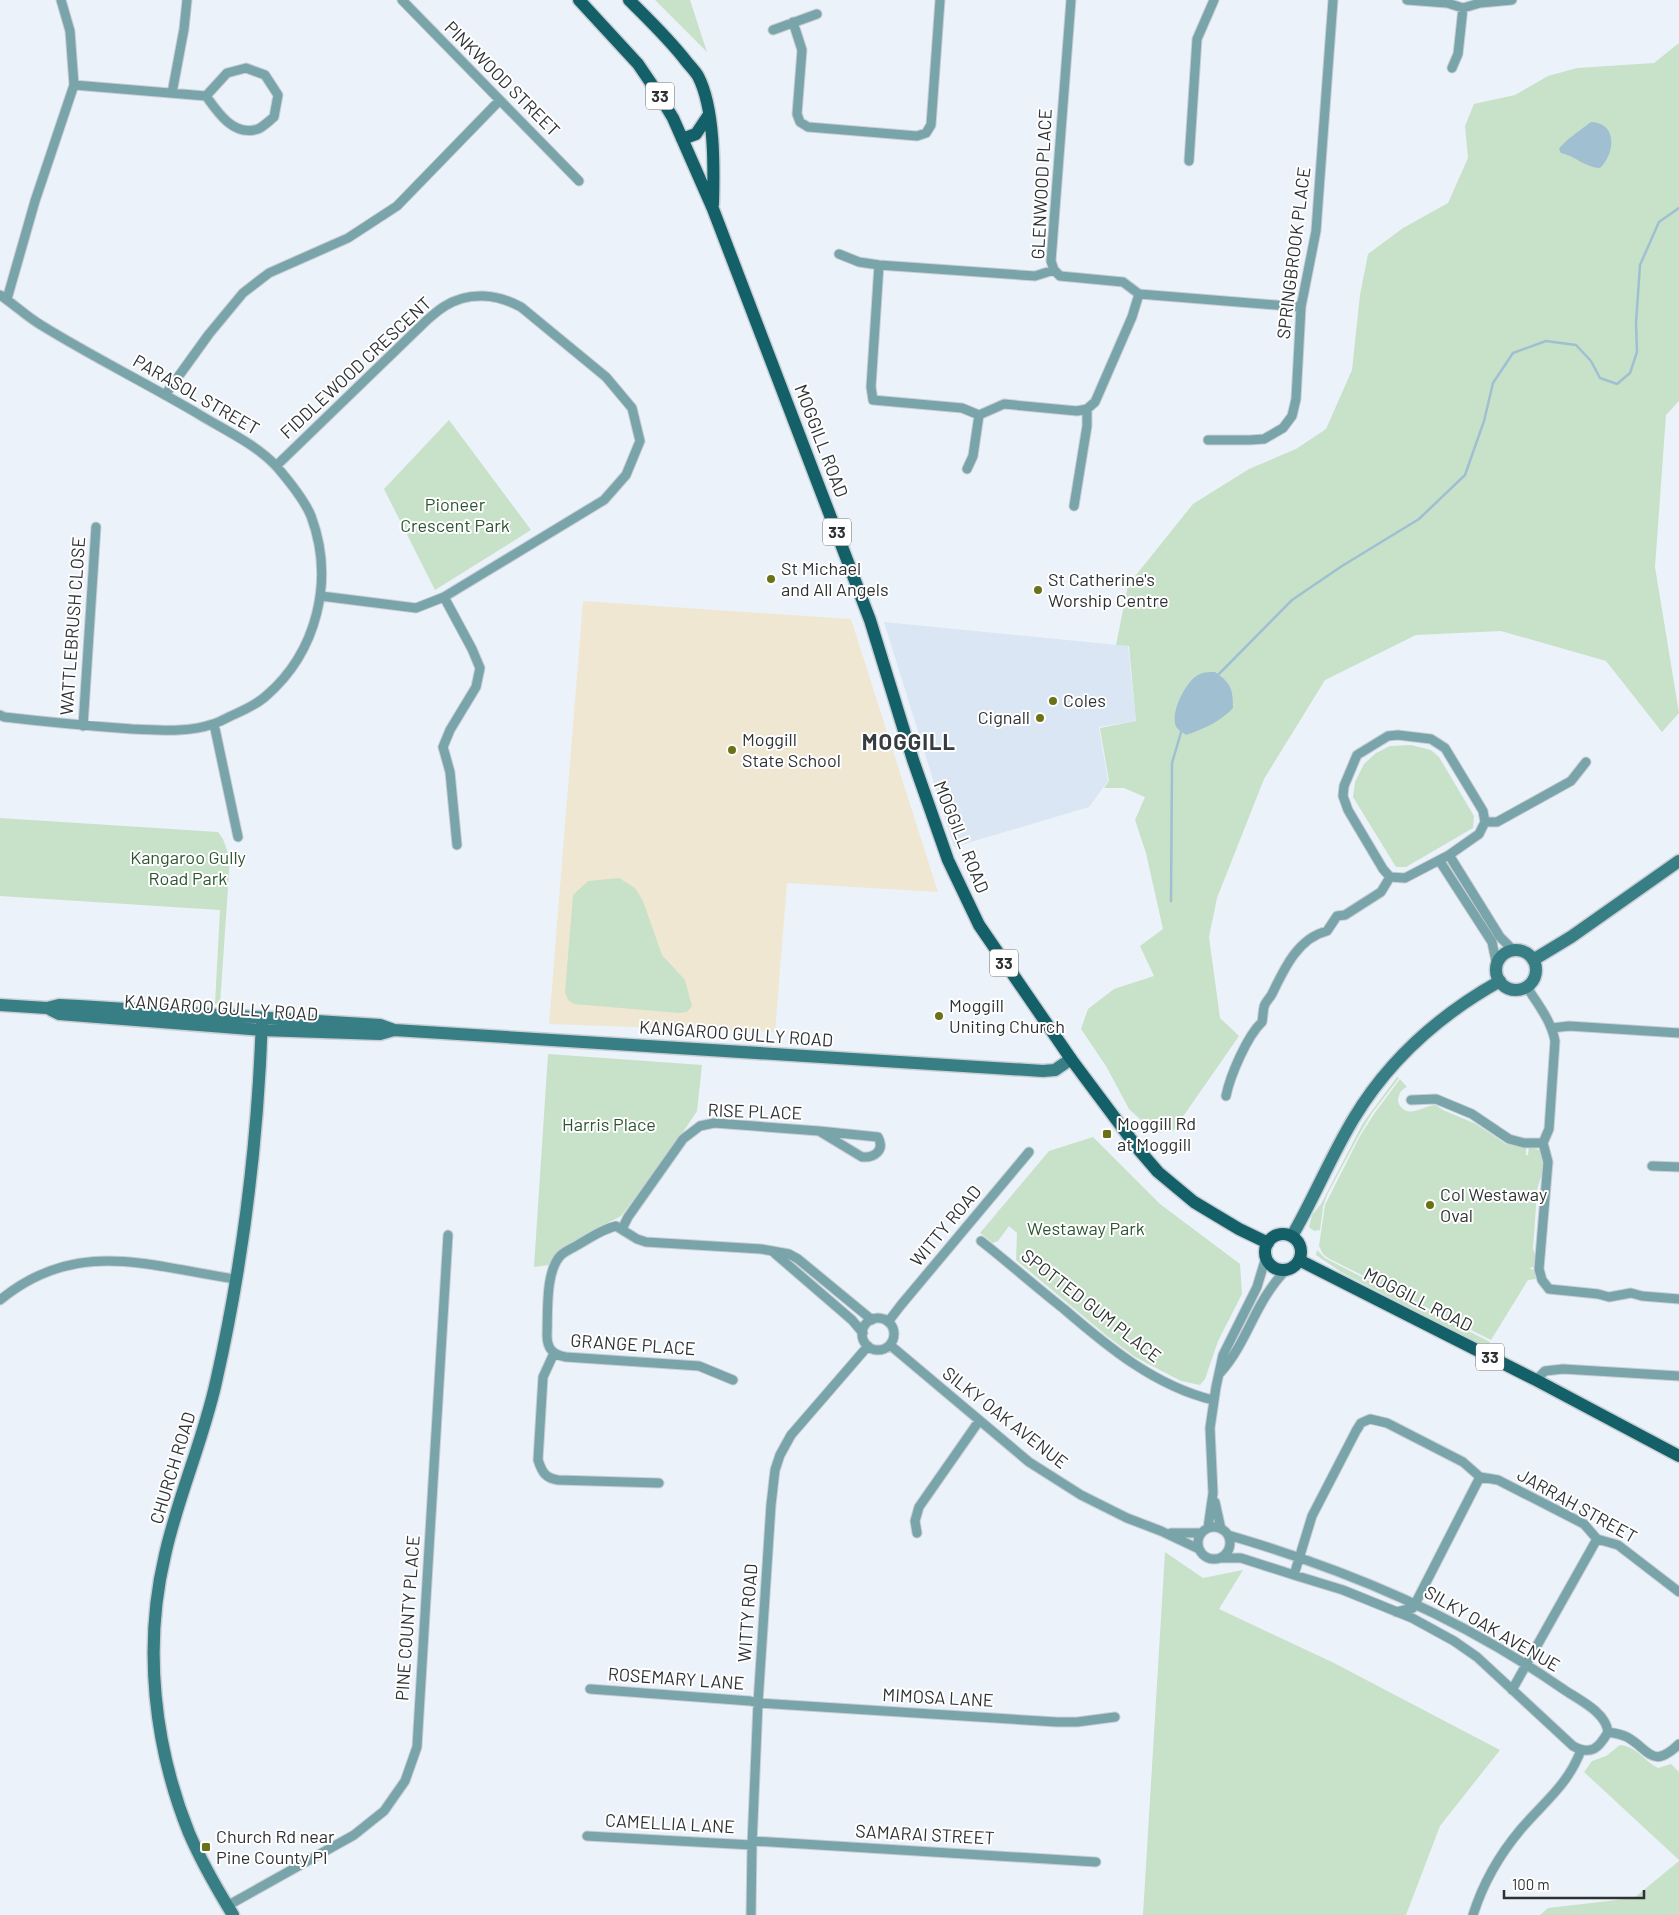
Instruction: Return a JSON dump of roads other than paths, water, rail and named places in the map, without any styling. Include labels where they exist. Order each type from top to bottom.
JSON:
[{"type":"main road","name":"MOGGILL ROAD","points":[[579,0],[638,64],[673,118],[713,209],[866,610],[913,760],[953,873],[979,925],[1071,1059],[1120,1126],[1158,1172],[1194,1202],[1239,1229],[1268,1243]]},
{"type":"main road","name":"MOGGILL ROAD","points":[[629,0],[673,44],[698,76],[708,116],[714,164],[713,209]]},
{"type":"main road","points":[[682,139],[696,134],[708,116]]},
{"type":"main road","points":[[1533,960],[1571,937],[1679,861]]},
{"type":"main road","points":[[1514,950],[1526,953],[1533,960],[1536,967],[1536,975],[1532,982],[1520,990],[1512,990],[1505,987],[1500,982],[1496,972],[1500,959],[1505,954],[1514,950]]},
{"type":"main road","points":[[1292,1236],[1355,1116],[1383,1078],[1421,1036],[1500,982]]},
{"type":"main road","name":"KANGAROO GULLY ROAD","points":[[0,1005],[47,1008],[59,1014],[262,1024],[380,1034],[394,1030],[1043,1071],[1055,1070],[1071,1059]]},
{"type":"main road","name":"CHURCH ROAD","points":[[230,1910],[190,1835],[169,1772],[157,1710],[154,1655],[158,1595],[164,1557],[180,1499],[201,1439],[216,1381],[235,1279],[252,1172],[262,1024]]},
{"type":"main road","points":[[1287,1234],[1292,1236],[1300,1244],[1300,1260],[1294,1267],[1286,1270],[1274,1267],[1266,1257],[1268,1243],[1276,1236],[1287,1234]]},
{"type":"main road","name":"MOGGILL ROAD","points":[[1300,1260],[1536,1380],[1679,1456]]},
{"type":"street","points":[[4,297],[74,85],[70,31],[61,0]]},
{"type":"street","points":[[172,93],[184,29],[187,0]]},
{"type":"street","name":"PINKWOOD STREET","points":[[402,0],[579,181]]},
{"type":"street","points":[[793,22],[802,50],[797,114],[800,122],[808,128],[917,136],[926,132],[931,125],[940,0]]},
{"type":"street","name":"GLENWOOD PLACE","points":[[1071,0],[1051,261],[1054,270],[1060,276],[1123,282],[1139,294]]},
{"type":"street","points":[[1189,161],[1198,40],[1214,0]]},
{"type":"street","name":"SPRINGBROOK PLACE","points":[[1208,440],[1264,439],[1283,428],[1292,416],[1296,399],[1301,307],[1316,231],[1333,0]]},
{"type":"street","points":[[1407,0],[1447,3],[1463,8],[1480,3],[1512,0]]},
{"type":"street","points":[[1452,68],[1458,54],[1463,8]]},
{"type":"street","points":[[772,30],[817,14]]},
{"type":"street","points":[[246,68],[265,75],[278,95],[274,117],[258,128],[242,130],[220,117],[206,96],[227,73],[246,68]]},
{"type":"street","points":[[74,85],[206,96]]},
{"type":"street","points":[[166,395],[209,334],[243,294],[269,273],[348,238],[397,206],[499,101]]},
{"type":"street","points":[[839,254],[860,262],[879,265],[1035,276],[1054,270]]},
{"type":"street","points":[[879,265],[871,387],[872,400],[962,408],[979,416]]},
{"type":"street","points":[[979,416],[1004,404],[1076,411],[1087,409],[1095,402],[1099,394],[1132,317],[1139,294],[1301,307]]},
{"type":"street","name":"FIDDLEWOOD CRESCENT","points":[[276,466],[426,321],[445,305],[466,297],[487,295],[505,299],[520,307],[606,377],[632,408],[640,441],[626,475],[604,500],[444,597],[416,608],[321,596]]},
{"type":"street","name":"PARASOL STREET","points":[[0,715],[83,726],[165,730],[190,730],[214,724],[252,706],[265,697],[293,667],[307,645],[316,621],[321,596],[322,572],[319,548],[311,516],[298,494],[276,466],[256,450],[166,395],[40,324],[4,297]]},
{"type":"street","points":[[1074,506],[1087,426],[1087,409]]},
{"type":"street","points":[[967,469],[972,456],[979,416]]},
{"type":"street","name":"WATTLEBRUSH CLOSE","points":[[83,726],[96,527]]},
{"type":"street","points":[[444,597],[480,668],[476,686],[450,730],[444,747],[450,772],[457,845]]},
{"type":"street","points":[[214,724],[238,837]]},
{"type":"street","points":[[1398,735],[1431,739],[1438,742],[1444,748],[1483,811],[1485,822],[1479,834],[1449,855],[1404,878],[1390,877],[1383,869],[1348,810],[1343,796],[1344,786],[1357,755],[1388,736],[1398,735]]},
{"type":"street","points":[[1485,822],[1497,822],[1571,781],[1586,762]]},
{"type":"street","points":[[1449,855],[1500,936],[1514,950]]},
{"type":"street","points":[[1439,860],[1492,942],[1497,966]]},
{"type":"street","points":[[1226,1096],[1229,1080],[1255,1029],[1262,1022],[1264,1005],[1271,997],[1285,967],[1298,950],[1317,933],[1326,931],[1338,916],[1345,915],[1381,892],[1390,877]]},
{"type":"street","points":[[1527,987],[1552,1028],[1555,1041],[1549,1129],[1543,1143],[1548,1162],[1539,1269],[1542,1280],[1545,1286],[1555,1290],[1598,1294],[1609,1297],[1631,1293],[1642,1296],[1679,1299]]},
{"type":"street","points":[[1552,1028],[1569,1026],[1679,1033]]},
{"type":"street","points":[[1411,1100],[1436,1099],[1472,1114],[1509,1139],[1524,1143],[1543,1143]]},
{"type":"street","name":"RISE PLACE","points":[[622,1229],[628,1217],[683,1139],[700,1126],[714,1124],[819,1131],[878,1137],[881,1143],[880,1149],[876,1154],[862,1157],[819,1131]]},
{"type":"street","name":"WITTY ROAD","points":[[888,1322],[1029,1152]]},
{"type":"street","points":[[1652,1166],[1679,1167]]},
{"type":"street","name":"GRANGE PLACE","points":[[622,1229],[616,1226],[606,1228],[562,1255],[554,1264],[551,1274],[547,1334],[547,1342],[554,1353],[566,1357],[699,1366],[733,1380]]},
{"type":"street","points":[[622,1229],[637,1239],[646,1242],[772,1251],[789,1254],[798,1259],[872,1320]]},
{"type":"street","name":"PINE COUNTY PLACE","points":[[230,1910],[354,1836],[384,1811],[405,1781],[417,1747],[448,1235]]},
{"type":"street","name":"SPOTTED GUM PLACE","points":[[981,1241],[1117,1352],[1156,1378],[1190,1394],[1213,1400]]},
{"type":"street","points":[[772,1251],[852,1320],[863,1333]]},
{"type":"street","points":[[1220,1528],[1213,1493],[1210,1428],[1213,1400],[1224,1355],[1258,1287],[1266,1257]]},
{"type":"street","points":[[0,1300],[38,1275],[65,1265],[89,1261],[128,1262],[235,1279]]},
{"type":"street","points":[[1220,1373],[1231,1361],[1266,1293],[1286,1270]]},
{"type":"street","points":[[880,1319],[888,1322],[894,1331],[890,1345],[881,1350],[872,1349],[863,1338],[865,1326],[872,1320],[880,1319]]},
{"type":"street","name":"SILKY OAK AVENUE","points":[[890,1345],[1029,1462],[1081,1495],[1199,1549],[1206,1557],[1215,1559],[1241,1558],[1343,1590],[1412,1618],[1464,1648],[1574,1746],[1581,1750]]},
{"type":"street","name":"WITTY ROAD","points":[[751,1915],[758,1704],[771,1504],[775,1470],[780,1455],[791,1435],[868,1346]]},
{"type":"street","points":[[554,1353],[543,1377],[538,1460],[541,1471],[548,1478],[558,1480],[659,1483]]},
{"type":"street","points":[[1536,1380],[1545,1371],[1563,1369],[1679,1376]]},
{"type":"street","name":"JARRAH STREET","points":[[1294,1575],[1312,1516],[1361,1423],[1370,1419],[1387,1424],[1462,1462],[1480,1477],[1498,1480],[1584,1524],[1597,1539],[1618,1545],[1679,1592]]},
{"type":"street","points":[[917,1533],[915,1521],[919,1507],[979,1421]]},
{"type":"street","points":[[1396,1612],[1413,1608],[1416,1604],[1480,1477]]},
{"type":"street","points":[[1199,1549],[1198,1541],[1205,1530],[1213,1493]]},
{"type":"street","name":"SILKY OAK AVENUE","points":[[1161,1532],[1188,1534],[1220,1528],[1228,1536],[1300,1556],[1350,1575],[1416,1604],[1527,1663],[1603,1718],[1608,1732]]},
{"type":"street","points":[[1220,1558],[1228,1550],[1228,1536]]},
{"type":"street","points":[[1512,1690],[1597,1539]]},
{"type":"street","name":"ROSEMARY LANE","points":[[590,1689],[750,1700],[758,1704]]},
{"type":"street","name":"MIMOSA LANE","points":[[758,1704],[1057,1722],[1077,1722],[1115,1717]]},
{"type":"street","points":[[1473,1915],[1491,1870],[1521,1829],[1560,1787],[1575,1767],[1581,1750],[1589,1751],[1596,1747],[1608,1732],[1625,1736],[1645,1752],[1657,1757],[1671,1752],[1679,1744]]},
{"type":"street","name":"CAMELLIA LANE","points":[[587,1836],[752,1843]]},
{"type":"street","name":"SAMARAI STREET","points":[[752,1843],[1096,1862]]},
{"type":"water","points":[[1591,122],[1600,124],[1610,133],[1611,148],[1609,155],[1600,168],[1590,166],[1561,153],[1559,149]]},
{"type":"water","points":[[1215,672],[1230,687],[1233,708],[1212,724],[1186,735],[1178,729],[1175,722],[1180,698],[1195,677],[1203,673]]},
{"type":"waterway","points":[[1217,676],[1292,600],[1342,566],[1419,519],[1465,475],[1484,421],[1493,383],[1513,353],[1546,341],[1576,345],[1591,361],[1600,378],[1617,384],[1630,373],[1637,352],[1636,323],[1640,265],[1659,222],[1679,208]]},
{"type":"waterway","points":[[1171,901],[1172,763],[1182,729]]},
{"type":"place","name":"St Michael and All Angels","points":[[771,579]]},
{"type":"place","name":"St Catherine's Worship Centre","points":[[1038,590]]},
{"type":"place","name":"Coles","points":[[1053,701]]},
{"type":"place","name":"Cignall","points":[[1040,718]]},
{"type":"place","name":"Moggill State School","points":[[732,750]]},
{"type":"place","name":"Moggill Uniting Church","points":[[939,1016]]},
{"type":"place","name":"Moggill Rd at Moggill","points":[[1107,1134]]},
{"type":"place","name":"Col Westaway Oval","points":[[1430,1205]]},
{"type":"place","name":"Church Rd near Pine County Pl","points":[[206,1847]]},
{"type":"district","name":"MOGGILL","points":[[909,742]]},
{"type":"park label","name":"Pioneer Crescent Park","points":[[455,515]]},
{"type":"park label","name":"Kangaroo Gully Road Park","points":[[188,868]]},
{"type":"park label","name":"Harris Place","points":[[609,1125]]},
{"type":"park label","name":"Westaway Park","points":[[1086,1229]]}]
